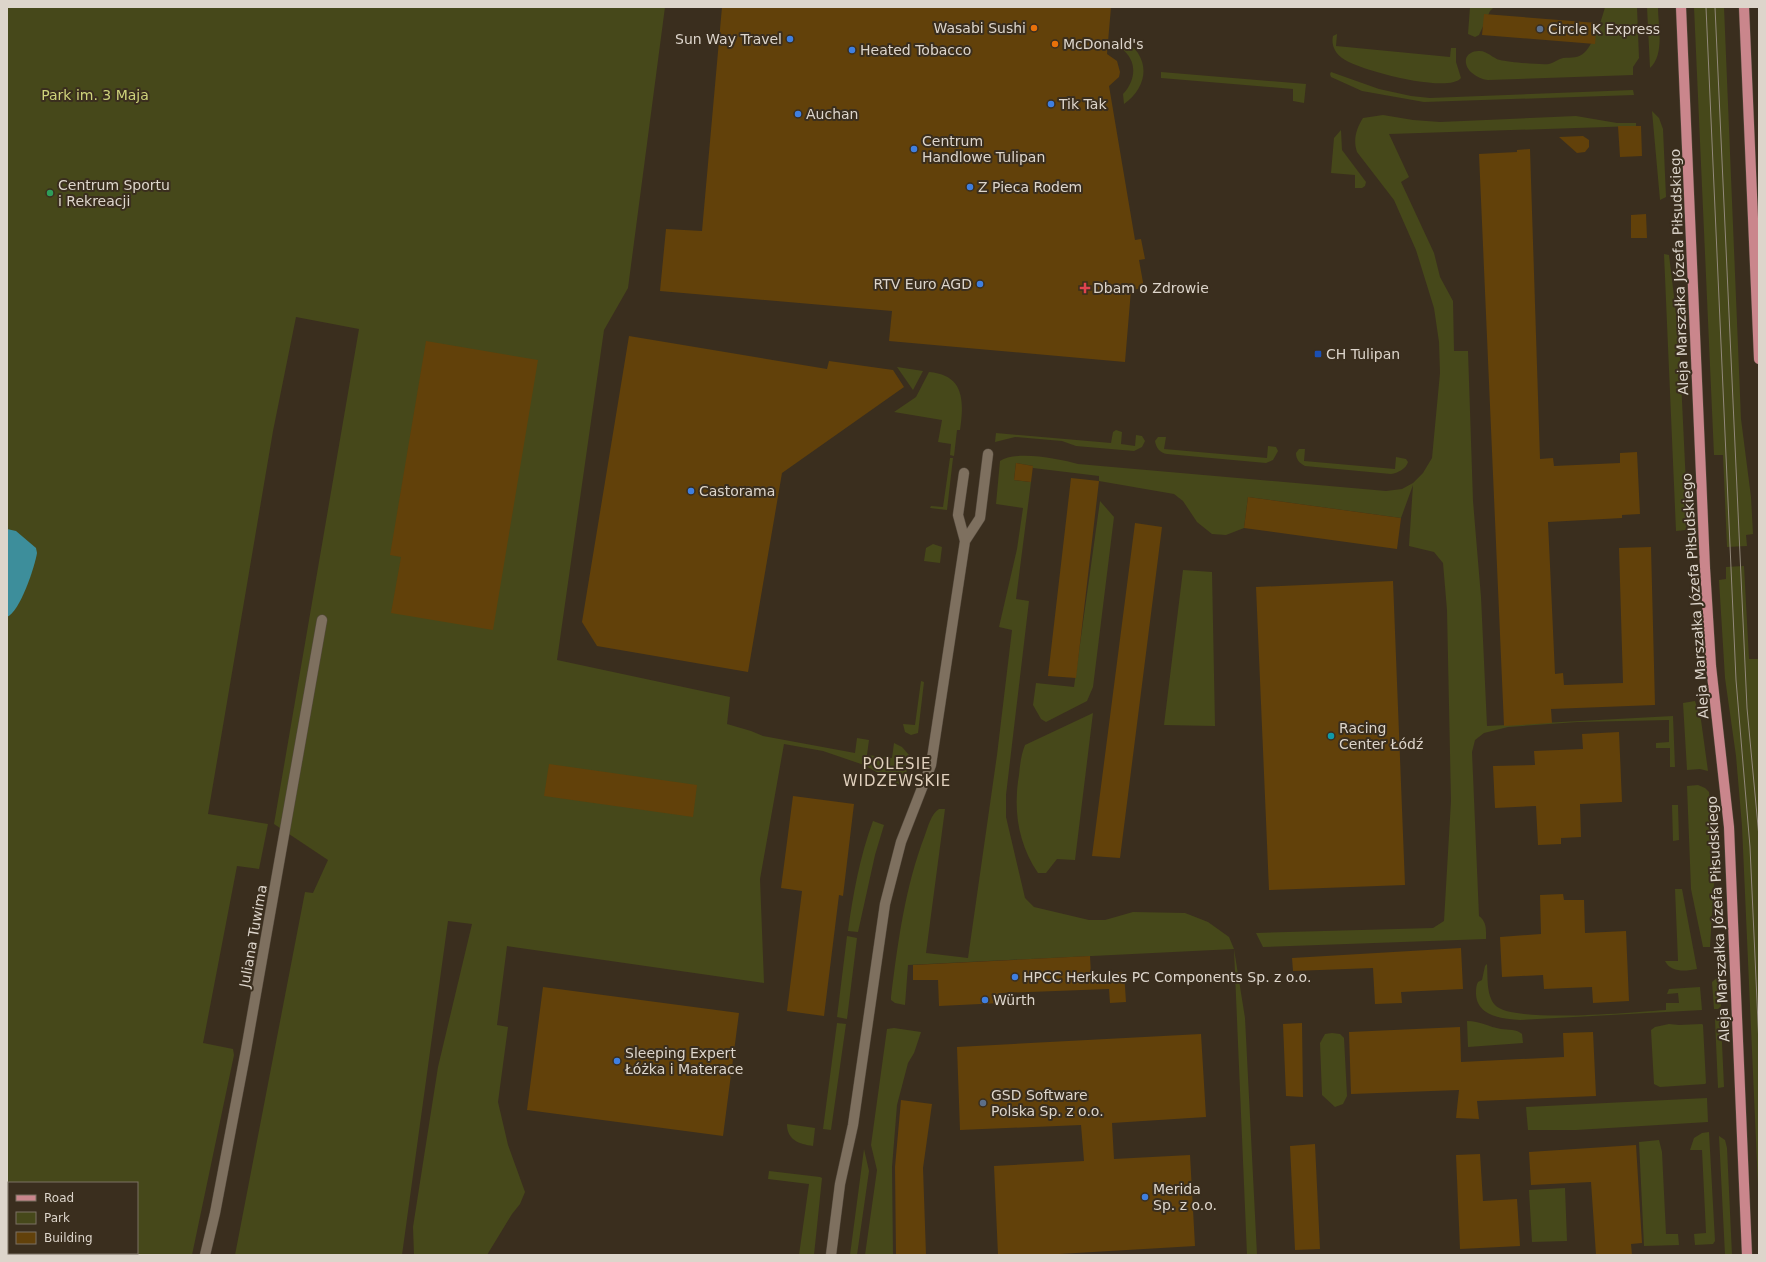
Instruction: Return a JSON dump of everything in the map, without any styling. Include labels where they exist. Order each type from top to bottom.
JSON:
[{"type":"main road","name":"Aleja Marszałka Józefa Piłsudskiego","points":[[1681,7],[1705,568],[1711,666],[1729,827],[1747,1255]]},
{"type":"main road","points":[[1744,7],[1759,359]]},
{"type":"street","points":[[965,541],[980,518],[988,454]]},
{"type":"street","points":[[831,1255],[840,1184],[853,1125],[880,926],[890,878],[901,842],[931,765],[965,541],[958,515],[964,473]]},
{"type":"street","name":"Juliana Tuwima","points":[[205,1255],[215,1213],[246,1050],[322,620]]},
{"type":"green space","name":"Park im. 3 Maja","points":[[7,7],[665,7],[628,288],[604,330],[557,660],[730,697],[727,724],[763,736],[855,753],[857,738],[869,740],[867,755],[892,758],[894,743],[902,747],[909,755],[905,781],[900,785],[864,765],[823,751],[784,744],[760,879],[764,983],[507,946],[497,1025],[508,1027],[498,1102],[508,1145],[525,1192],[520,1204],[512,1214],[487,1255],[414,1255],[413,1227],[438,1067],[472,924],[448,921],[402,1255],[235,1255],[305,892],[313,893],[328,860],[274,824],[359,329],[296,317],[273,431],[208,814],[268,824],[259,869],[237,866],[203,1043],[233,1049],[234,1055],[192,1255],[7,1255]]},
{"type":"green space","points":[[1470,7],[1494,7],[1490,11],[1479,35],[1475,37],[1468,34]]},
{"type":"green space","points":[[1605,7],[1637,7],[1639,58],[1633,67],[1633,75],[1488,80],[1473,74],[1467,67],[1467,57],[1470,53],[1476,51],[1487,53],[1500,60],[1539,64],[1549,64],[1563,58],[1580,56],[1592,43]]},
{"type":"green space","points":[[1647,7],[1658,7],[1660,39],[1658,55],[1650,68]]},
{"type":"green space","points":[[1694,7],[1724,7],[1741,419],[1751,497],[1753,534],[1746,535],[1747,546],[1727,547],[1723,455],[1714,455]]},
{"type":"green space","points":[[1337,34],[1336,46],[1450,57],[1451,48],[1456,48],[1456,62],[1461,78],[1453,82],[1422,82],[1383,74],[1365,68],[1351,63],[1337,54],[1334,48],[1333,36]]},
{"type":"green space","points":[[1121,38],[1131,45],[1138,53],[1144,70],[1139,88],[1124,104],[1123,94],[1131,83],[1133,77],[1133,65],[1126,53],[1121,48]]},
{"type":"green space","points":[[1161,72],[1306,84],[1304,103],[1293,101],[1293,89],[1161,78]]},
{"type":"green space","points":[[1331,72],[1379,89],[1411,96],[1430,98],[1633,90],[1634,95],[1424,102],[1362,91],[1331,77]]},
{"type":"green space","points":[[1652,111],[1659,118],[1663,129],[1666,197],[1660,200]]},
{"type":"green space","points":[[1383,115],[1413,120],[1440,122],[1576,116],[1617,123],[1636,123],[1636,126],[1389,134],[1409,177],[1401,182],[1434,253],[1440,277],[1453,301],[1454,351],[1468,351],[1473,501],[1481,597],[1487,726],[1673,716],[1675,767],[1670,767],[1670,748],[1656,748],[1656,743],[1669,742],[1669,720],[1578,722],[1508,727],[1484,733],[1475,740],[1472,752],[1479,916],[1485,924],[1486,939],[1263,947],[1256,933],[1433,928],[1444,921],[1451,801],[1447,610],[1443,563],[1434,552],[1409,546],[1413,485],[1401,518],[1248,497],[1244,528],[1226,535],[1212,534],[1197,522],[1183,501],[1174,494],[1099,481],[1099,476],[1033,468],[1033,466],[1016,463],[1014,480],[1031,482],[1016,599],[1029,601],[1006,795],[1006,817],[1025,898],[1034,907],[1089,920],[1105,920],[1133,912],[1185,913],[1208,922],[1229,937],[1234,949],[908,965],[905,1005],[895,1003],[891,1000],[903,915],[912,875],[930,821],[939,809],[945,809],[926,953],[968,958],[997,755],[1012,630],[999,627],[1017,549],[1023,508],[996,504],[1000,461],[1016,456],[1038,456],[1078,464],[1386,491],[1402,489],[1413,483],[1423,473],[1432,458],[1440,373],[1439,342],[1434,308],[1416,250],[1394,200],[1357,152],[1355,143],[1356,135],[1363,118]]},
{"type":"green space","points":[[1341,130],[1342,150],[1366,182],[1365,186],[1362,188],[1355,188],[1355,175],[1331,173],[1334,138]]},
{"type":"green space","points":[[1664,254],[1669,255],[1679,338],[1688,527],[1685,530],[1676,531]]},
{"type":"green space","points":[[897,367],[923,371],[913,390]]},
{"type":"green space","points":[[929,372],[941,374],[950,378],[956,384],[960,392],[962,410],[960,430],[957,430],[954,456],[950,455],[951,444],[938,442],[942,420],[894,412],[916,397]]},
{"type":"green space","points":[[1116,430],[1122,432],[1121,444],[1135,446],[1136,435],[1142,436],[1145,441],[1142,447],[1134,451],[1076,446],[1062,441],[1015,437],[995,442],[996,433],[1111,443],[1113,432]]},
{"type":"green space","points":[[1158,437],[1166,437],[1164,449],[1267,458],[1268,446],[1276,447],[1278,451],[1273,460],[1266,463],[1167,454],[1162,453],[1157,448],[1155,441]]},
{"type":"green space","points":[[1299,449],[1305,449],[1304,461],[1395,469],[1396,457],[1406,459],[1408,462],[1401,470],[1391,474],[1305,466],[1297,459],[1296,453]]},
{"type":"green space","points":[[950,458],[953,458],[947,510],[930,508],[931,506],[943,507]]},
{"type":"green space","points":[[1100,501],[1114,517],[1093,687],[1087,701],[1046,722],[1041,719],[1033,705],[1036,683],[1074,687]]},
{"type":"green space","points":[[933,544],[942,547],[940,563],[924,561],[926,548]]},
{"type":"green space","points":[[1744,566],[1749,659],[1759,659],[1759,1208],[1742,826],[1736,756],[1725,678],[1719,580],[1726,579],[1726,567]]},
{"type":"green space","points":[[1183,570],[1212,572],[1215,726],[1164,725]]},
{"type":"green space","points":[[921,681],[924,682],[918,733],[911,735],[905,732],[903,724],[915,725]]},
{"type":"green space","points":[[1695,701],[1701,720],[1708,771],[1700,769],[1687,770],[1683,703]]},
{"type":"green space","points":[[1093,713],[1075,860],[1057,859],[1046,873],[1038,873],[1026,850],[1017,813],[1017,788],[1025,745]]},
{"type":"green space","points":[[1698,785],[1705,788],[1709,792],[1713,822],[1715,867],[1710,947],[1703,947],[1691,889],[1687,786]]},
{"type":"green space","points":[[1672,805],[1678,805],[1679,840],[1673,841]]},
{"type":"green space","points":[[873,821],[884,825],[875,855],[858,932],[848,931],[852,903],[864,848]]},
{"type":"green space","points":[[1675,889],[1682,889],[1697,969],[1684,971],[1671,968],[1665,961],[1678,961]]},
{"type":"green space","points":[[847,936],[857,938],[847,1019],[837,1017]]},
{"type":"green space","points":[[1234,949],[1245,1018],[1257,1255],[1247,1255]]},
{"type":"green space","points":[[1487,964],[1488,986],[1492,1001],[1495,1005],[1506,1011],[1525,1014],[1576,1015],[1666,1010],[1666,1003],[1679,1003],[1678,993],[1667,994],[1669,989],[1700,987],[1702,1010],[1520,1020],[1506,1019],[1486,1012],[1477,1001],[1476,986],[1478,982],[1482,980],[1485,966]]},
{"type":"green space","points":[[1720,975],[1721,1006],[1718,1009],[1714,1009],[1712,982]]},
{"type":"green space","points":[[1715,1019],[1721,1021],[1724,1087],[1718,1088]]},
{"type":"green space","points":[[1467,1021],[1501,1029],[1518,1031],[1522,1034],[1523,1043],[1468,1047]]},
{"type":"green space","points":[[837,1023],[846,1024],[831,1130],[823,1129]]},
{"type":"green space","points":[[1669,1024],[1703,1025],[1705,1084],[1660,1087],[1654,1084],[1651,1030],[1655,1027]]},
{"type":"green space","points":[[894,1028],[921,1032],[914,1053],[908,1063],[897,1105],[892,1167],[893,1255],[865,1255],[877,1170],[871,1145],[887,1029]]},
{"type":"green space","points":[[1325,1034],[1340,1034],[1344,1038],[1347,1096],[1343,1104],[1335,1107],[1322,1095],[1320,1043]]},
{"type":"green space","points":[[1707,1098],[1708,1122],[1576,1130],[1528,1130],[1526,1107]]},
{"type":"green space","points":[[787,1124],[815,1128],[813,1146],[803,1144],[795,1140],[789,1134]]},
{"type":"green space","points":[[1709,1132],[1715,1241],[1713,1244],[1695,1245],[1694,1234],[1706,1233],[1702,1150],[1690,1150],[1694,1138],[1702,1133]]},
{"type":"green space","points":[[1719,1136],[1725,1140],[1727,1148],[1732,1255],[1725,1255]]},
{"type":"green space","points":[[1659,1140],[1662,1152],[1666,1234],[1678,1234],[1679,1245],[1644,1246],[1639,1142]]},
{"type":"green space","points":[[864,1149],[869,1171],[857,1255],[850,1255]]},
{"type":"green space","points":[[769,1171],[822,1178],[814,1255],[799,1255],[809,1184],[768,1179]]},
{"type":"green space","points":[[1565,1188],[1567,1241],[1532,1242],[1529,1190]]},
{"type":"water","points":[[7,529],[16,531],[36,548],[37,553],[30,578],[22,598],[17,607],[7,617]]},
{"type":"building","name":"Centrum Handlowe Tulipan","points":[[722,7],[1111,7],[1107,54],[1117,61],[1120,72],[1119,77],[1109,86],[1135,240],[1141,239],[1145,259],[1139,260],[1144,288],[1131,290],[1125,362],[889,341],[892,311],[660,291],[666,229],[702,231]]},
{"type":"building","name":"Circle K Express","points":[[1484,14],[1597,23],[1595,44],[1482,35]]},
{"type":"building","points":[[1618,126],[1641,126],[1642,156],[1620,157]]},
{"type":"building","points":[[1583,136],[1589,140],[1589,147],[1585,152],[1577,153],[1559,137]]},
{"type":"building","points":[[1530,149],[1540,459],[1553,458],[1554,466],[1620,463],[1620,453],[1637,452],[1640,514],[1622,515],[1622,518],[1548,522],[1555,674],[1563,673],[1564,685],[1623,683],[1619,548],[1651,547],[1655,705],[1551,709],[1552,723],[1504,726],[1479,154],[1517,152],[1517,150]]},
{"type":"building","points":[[1646,214],[1647,238],[1631,238],[1631,215]]},
{"type":"building","name":"Castorama","points":[[629,336],[827,369],[829,361],[893,370],[904,387],[782,473],[748,672],[597,646],[582,622]]},
{"type":"building","points":[[426,341],[538,360],[493,630],[391,613],[401,557],[390,555]]},
{"type":"building","points":[[1016,463],[1033,466],[1031,482],[1014,480]]},
{"type":"building","points":[[1071,478],[1099,481],[1076,678],[1048,676]]},
{"type":"building","points":[[1248,497],[1401,518],[1397,549],[1244,528]]},
{"type":"building","points":[[1135,523],[1162,527],[1120,858],[1092,856]]},
{"type":"building","name":"Racing Center Łódź","points":[[1393,581],[1405,885],[1269,890],[1256,587]]},
{"type":"building","points":[[1619,732],[1622,802],[1580,804],[1581,837],[1561,838],[1561,844],[1538,845],[1536,806],[1495,808],[1493,766],[1535,765],[1534,751],[1583,749],[1582,734]]},
{"type":"building","points":[[549,764],[697,785],[693,817],[544,796]]},
{"type":"building","points":[[793,796],[854,804],[843,896],[839,895],[824,1016],[787,1011],[802,891],[781,888]]},
{"type":"building","points":[[1563,894],[1564,900],[1584,900],[1585,933],[1626,931],[1629,1001],[1593,1003],[1592,987],[1544,989],[1543,975],[1502,977],[1500,937],[1541,934],[1540,895]]},
{"type":"building","points":[[1461,948],[1463,989],[1401,992],[1402,1003],[1375,1004],[1373,968],[1293,971],[1292,958]]},
{"type":"building","points":[[1090,956],[1091,975],[1124,972],[1126,1002],[1110,1003],[1109,989],[1001,993],[1001,1003],[939,1006],[938,980],[913,980],[913,965]]},
{"type":"building","points":[[543,987],[739,1013],[723,1136],[527,1110]]},
{"type":"building","points":[[1302,1023],[1303,1097],[1286,1096],[1283,1024]]},
{"type":"building","points":[[1460,1027],[1461,1062],[1564,1057],[1563,1033],[1593,1032],[1596,1096],[1477,1101],[1479,1119],[1456,1118],[1459,1090],[1351,1094],[1349,1032]]},
{"type":"building","points":[[1201,1034],[1206,1117],[1112,1123],[1114,1159],[1190,1155],[1195,1246],[1042,1255],[998,1255],[994,1166],[1084,1161],[1081,1125],[960,1130],[957,1047]]},
{"type":"building","points":[[901,1100],[932,1104],[923,1168],[926,1255],[896,1255],[895,1167]]},
{"type":"building","points":[[1315,1144],[1320,1249],[1295,1250],[1290,1146]]},
{"type":"building","points":[[1636,1145],[1642,1243],[1631,1244],[1632,1255],[1596,1255],[1591,1182],[1531,1185],[1529,1152]]},
{"type":"building","points":[[1480,1154],[1483,1201],[1517,1199],[1520,1246],[1460,1249],[1456,1155]]},
{"type":"tram line","points":[[1706,7],[1736,680],[1750,847],[1759,1045]]},
{"type":"tram line","points":[[1715,7],[1747,708],[1759,837]]},
{"type":"place","name":"Wasabi Sushi","points":[[1034,28]]},
{"type":"place","name":"Circle K Express","points":[[1540,29]]},
{"type":"place","name":"Sun Way Travel","points":[[790,39]]},
{"type":"place","name":"McDonald's","points":[[1055,44]]},
{"type":"place","name":"Heated Tobacco","points":[[852,50]]},
{"type":"place","name":"Tik Tak","points":[[1051,104]]},
{"type":"place","name":"Auchan","points":[[798,114]]},
{"type":"place","name":"Centrum Handlowe Tulipan","points":[[914,149]]},
{"type":"place","name":"Z Pieca Rodem","points":[[970,187]]},
{"type":"place","name":"Centrum Sportu i Rekreacji","points":[[50,193]]},
{"type":"place","name":"RTV Euro AGD","points":[[980,284]]},
{"type":"place","name":"Dbam o Zdrowie","points":[[1085,288]]},
{"type":"place","name":"CH Tulipan","points":[[1318,354]]},
{"type":"place","name":"Castorama","points":[[691,491]]},
{"type":"place","name":"Racing Center Łódź","points":[[1331,736]]},
{"type":"place","name":"HPCC Herkules PC Components Sp. z o.o.","points":[[1015,977]]},
{"type":"place","name":"Würth","points":[[985,1000]]},
{"type":"place","name":"Sleeping Expert Łóżka i Materace","points":[[617,1061]]},
{"type":"place","name":"GSD Software Polska Sp. z o.o.","points":[[983,1103]]},
{"type":"place","name":"Merida Sp. z o.o.","points":[[1145,1197]]},
{"type":"district","name":"POLESIE WIDZEWSKIE","points":[[897,772]]}]
